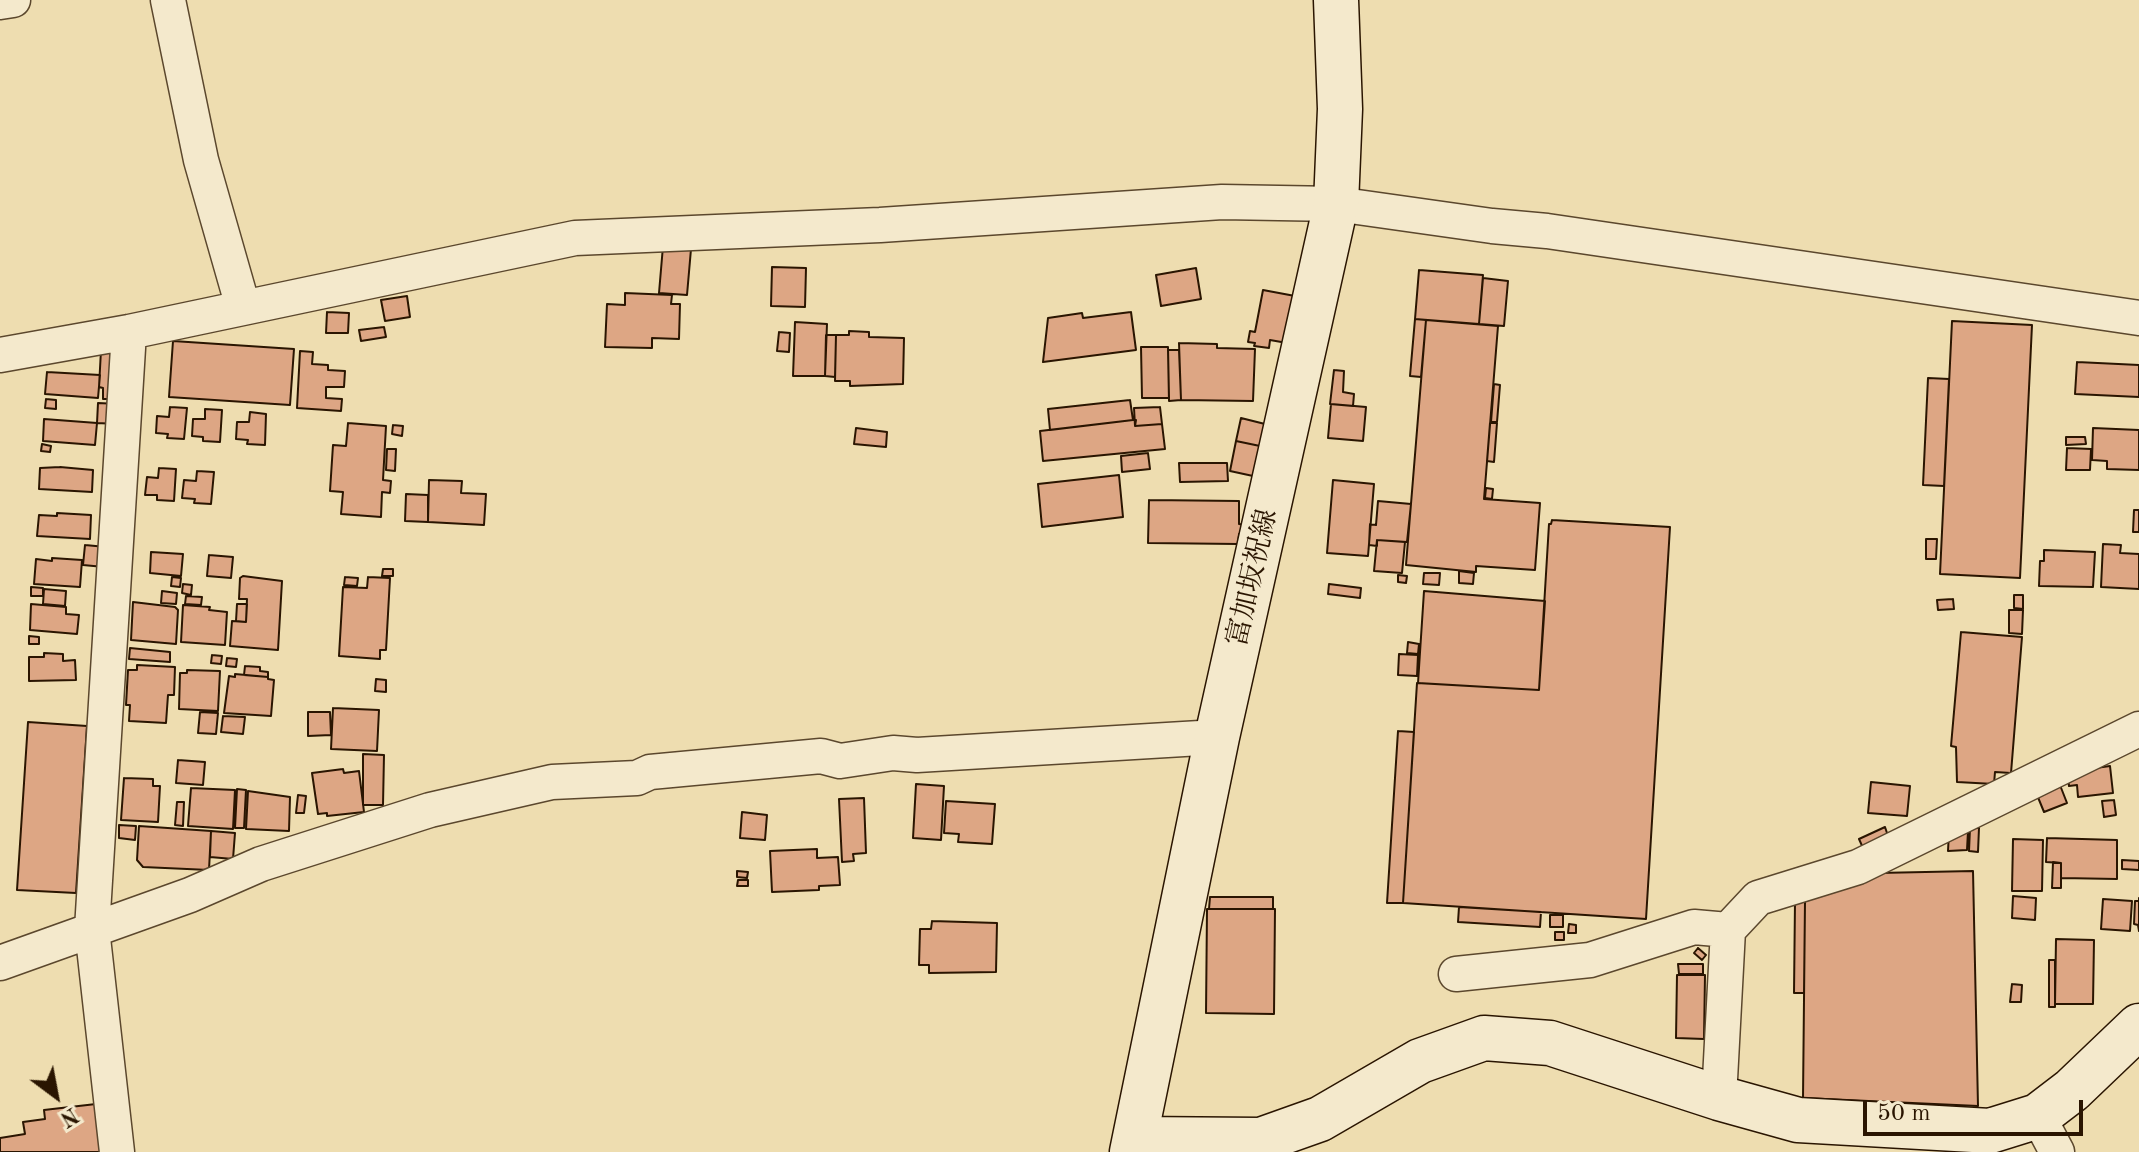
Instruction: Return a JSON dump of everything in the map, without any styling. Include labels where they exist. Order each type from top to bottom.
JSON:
[{"type":"main road","name":"富加坂祝線","points":[[1134,1145],[1217,737],[1336,204],[1340,109],[1336,0]]},
{"type":"main road","points":[[1134,1145],[1261,1140],[1320,1119],[1420,1061],[1484,1038],[1550,1043],[1719,1098],[1798,1120],[2047,1134],[2072,1090],[2139,1026]]},
{"type":"street","points":[[0,2],[13,0]]},
{"type":"street","points":[[168,0],[201,160],[243,307]]},
{"type":"street","points":[[0,355],[129,332],[575,238],[880,225],[1222,202],[1336,204],[1562,233],[2139,318]]},
{"type":"street","points":[[117,1152],[92,929],[129,332]]},
{"type":"street","points":[[1719,1098],[1728,930],[1758,898],[1858,867],[2139,729]]},
{"type":"street","points":[[0,963],[190,895],[261,864],[430,810],[552,782],[637,778],[650,772],[821,756],[840,761],[893,753],[917,755],[1217,737]]},
{"type":"street","points":[[1456,974],[1590,960],[1694,927],[1728,930]]},
{"type":"building","points":[[663,246],[691,249],[687,295],[659,293]]},
{"type":"building","points":[[772,267],[806,268],[805,307],[771,306]]},
{"type":"building","points":[[1196,268],[1201,299],[1161,306],[1156,275]]},
{"type":"building","points":[[1419,270],[1483,275],[1479,324],[1415,319]]},
{"type":"building","points":[[1483,278],[1508,281],[1504,326],[1479,324]]},
{"type":"building","points":[[1263,290],[1295,296],[1287,343],[1270,340],[1269,348],[1248,342],[1250,331],[1255,332]]},
{"type":"building","points":[[625,293],[672,295],[671,304],[680,304],[679,339],[652,338],[652,348],[605,347],[607,304],[625,305]]},
{"type":"building","points":[[407,296],[410,317],[385,321],[381,300]]},
{"type":"building","points":[[327,312],[349,313],[348,333],[326,333]]},
{"type":"building","points":[[1131,312],[1136,350],[1043,362],[1048,318],[1082,313],[1083,318]]},
{"type":"building","points":[[1415,319],[1426,320],[1421,377],[1410,376]]},
{"type":"building","points":[[1426,320],[1498,326],[1484,499],[1540,503],[1535,570],[1476,566],[1476,572],[1406,565]]},
{"type":"building","points":[[1952,321],[2032,325],[2020,578],[1940,574]]},
{"type":"building","points":[[795,322],[827,324],[825,376],[793,376]]},
{"type":"building","points":[[384,327],[386,337],[361,341],[359,330]]},
{"type":"building","points":[[849,331],[869,332],[869,337],[904,338],[903,384],[850,386],[850,381],[835,381],[836,335],[849,335]]},
{"type":"building","points":[[779,332],[790,333],[789,352],[777,351]]},
{"type":"building","points":[[826,335],[836,335],[835,377],[825,376]]},
{"type":"building","points":[[173,341],[294,349],[290,405],[169,397]]},
{"type":"building","points":[[1179,343],[1255,349],[1253,401],[1181,400]]},
{"type":"building","points":[[1141,347],[1168,347],[1169,398],[1142,398]]},
{"type":"building","points":[[101,350],[113,351],[119,399],[103,399],[103,388],[99,387]]},
{"type":"building","points":[[1168,350],[1179,350],[1181,400],[1169,401]]},
{"type":"building","points":[[300,351],[313,352],[312,364],[328,365],[328,370],[345,371],[344,387],[326,387],[326,398],[342,399],[341,411],[297,408]]},
{"type":"building","points":[[2077,362],[2139,365],[2139,397],[2075,394]]},
{"type":"building","points":[[1334,370],[1344,371],[1343,392],[1354,394],[1353,406],[1330,404]]},
{"type":"building","points":[[47,372],[100,375],[98,398],[45,394]]},
{"type":"building","points":[[1928,378],[1949,379],[1944,486],[1923,485]]},
{"type":"building","points":[[1494,384],[1500,385],[1497,422],[1491,422]]},
{"type":"building","points":[[46,399],[56,400],[56,409],[45,408]]},
{"type":"building","points":[[1130,400],[1133,420],[1050,430],[1048,409]]},
{"type":"building","points":[[98,403],[118,404],[117,424],[97,423]]},
{"type":"building","points":[[1331,404],[1366,407],[1363,441],[1328,438]]},
{"type":"building","points":[[170,407],[187,408],[184,439],[167,438],[168,434],[156,433],[157,416],[169,417]]},
{"type":"building","points":[[1160,407],[1162,424],[1135,426],[1134,408]]},
{"type":"building","points":[[205,409],[222,410],[220,442],[203,441],[203,437],[192,436],[193,419],[205,419]]},
{"type":"building","points":[[250,412],[266,414],[265,445],[247,444],[248,440],[236,439],[237,422],[249,422]]},
{"type":"building","points":[[1241,418],[1265,424],[1260,446],[1236,441]]},
{"type":"building","points":[[44,419],[97,423],[95,445],[43,441]]},
{"type":"building","points":[[1136,420],[1135,426],[1162,424],[1165,449],[1043,461],[1040,431]]},
{"type":"building","points":[[348,423],[386,426],[383,480],[391,481],[390,493],[382,492],[381,517],[341,514],[343,492],[330,491],[333,445],[346,446]]},
{"type":"building","points":[[1490,423],[1497,423],[1494,462],[1487,461]]},
{"type":"building","points":[[393,425],[403,426],[402,436],[392,434]]},
{"type":"building","points":[[856,428],[887,432],[886,447],[854,444]]},
{"type":"building","points":[[2093,428],[2139,430],[2139,470],[2107,469],[2107,461],[2092,460]]},
{"type":"building","points":[[2066,437],[2085,437],[2086,444],[2066,445]]},
{"type":"building","points":[[1236,441],[1260,446],[1253,476],[1230,471]]},
{"type":"building","points":[[42,444],[51,446],[50,452],[41,451]]},
{"type":"building","points":[[2067,448],[2091,449],[2090,470],[2066,470]]},
{"type":"building","points":[[387,449],[396,449],[395,471],[386,470]]},
{"type":"building","points":[[1148,453],[1150,469],[1122,472],[1121,456]]},
{"type":"building","points":[[1179,463],[1227,463],[1228,481],[1180,482]]},
{"type":"building","points":[[40,468],[93,470],[92,492],[39,489]]},
{"type":"building","points":[[159,468],[176,469],[174,501],[157,500],[157,495],[145,495],[147,477],[158,478]]},
{"type":"building","points":[[197,471],[214,472],[211,504],[194,503],[195,499],[182,498],[184,480],[196,481]]},
{"type":"building","points":[[1119,475],[1123,517],[1042,527],[1038,484]]},
{"type":"building","points":[[429,480],[462,481],[461,493],[486,494],[484,525],[428,522]]},
{"type":"building","points":[[1333,480],[1374,484],[1368,556],[1327,553]]},
{"type":"building","points":[[1486,488],[1493,489],[1492,499],[1485,498]]},
{"type":"building","points":[[406,494],[428,495],[428,522],[405,521]]},
{"type":"building","points":[[1149,500],[1239,501],[1239,524],[1245,525],[1245,534],[1239,534],[1238,544],[1148,543]]},
{"type":"building","points":[[1378,501],[1411,504],[1407,542],[1377,540],[1377,546],[1369,545],[1370,524],[1376,525]]},
{"type":"building","points":[[2134,510],[2139,510],[2139,532],[2133,532]]},
{"type":"building","points":[[57,513],[91,515],[90,539],[37,536],[39,515],[57,516]]},
{"type":"building","points":[[1552,520],[1670,527],[1646,919],[1403,903],[1417,683],[1539,690],[1549,524]]},
{"type":"building","points":[[1926,539],[1937,539],[1936,559],[1926,559]]},
{"type":"building","points":[[1377,540],[1405,542],[1402,573],[1374,571]]},
{"type":"building","points":[[2103,544],[2121,545],[2120,553],[2139,554],[2139,589],[2101,587]]},
{"type":"building","points":[[85,545],[106,547],[104,567],[83,565]]},
{"type":"building","points":[[2044,550],[2095,552],[2093,587],[2039,586],[2040,561],[2044,561]]},
{"type":"building","points":[[151,552],[183,554],[181,576],[150,573]]},
{"type":"building","points":[[209,555],[233,557],[231,578],[207,576]]},
{"type":"building","points":[[52,558],[82,560],[80,587],[34,584],[36,559],[52,561]]},
{"type":"building","points":[[383,569],[393,569],[393,576],[382,576]]},
{"type":"building","points":[[1459,571],[1474,573],[1473,584],[1459,583]]},
{"type":"building","points":[[1424,573],[1440,573],[1439,585],[1423,584]]},
{"type":"building","points":[[1398,575],[1407,576],[1406,583],[1398,582]]},
{"type":"building","points":[[172,577],[181,578],[180,587],[171,586]]},
{"type":"building","points":[[345,577],[358,578],[357,586],[344,585]]},
{"type":"building","points":[[368,577],[390,578],[386,650],[380,650],[380,659],[339,656],[343,587],[367,588]]},
{"type":"building","points":[[240,578],[282,581],[278,650],[230,646],[232,621],[246,622],[247,599],[239,599]]},
{"type":"building","points":[[183,584],[192,585],[191,595],[182,593]]},
{"type":"building","points":[[1329,584],[1361,588],[1360,598],[1328,594]]},
{"type":"building","points":[[31,587],[43,588],[43,596],[31,596]]},
{"type":"building","points":[[44,589],[66,591],[65,606],[43,604]]},
{"type":"building","points":[[162,591],[177,593],[176,604],[161,603]]},
{"type":"building","points":[[1424,591],[1545,601],[1539,690],[1418,683]]},
{"type":"building","points":[[2014,595],[2023,595],[2023,609],[2014,608]]},
{"type":"building","points":[[186,596],[202,597],[201,605],[185,604]]},
{"type":"building","points":[[1953,599],[1954,609],[1938,610],[1937,600]]},
{"type":"building","points":[[133,602],[175,607],[178,610],[176,644],[131,640]]},
{"type":"building","points":[[31,604],[66,607],[66,614],[79,615],[77,634],[30,630]]},
{"type":"building","points":[[237,604],[247,604],[246,622],[236,621]]},
{"type":"building","points":[[183,605],[227,612],[225,645],[181,642]]},
{"type":"building","points":[[2009,610],[2023,610],[2022,634],[2009,633]]},
{"type":"building","points":[[1961,632],[2022,637],[2011,773],[1995,772],[1994,784],[1957,782],[1956,747],[1951,746]]},
{"type":"building","points":[[29,636],[39,637],[39,644],[29,644]]},
{"type":"building","points":[[1408,642],[1419,644],[1418,654],[1407,653]]},
{"type":"building","points":[[130,648],[170,652],[170,662],[129,659]]},
{"type":"building","points":[[44,653],[63,654],[63,661],[75,660],[76,680],[29,681],[29,657],[44,657]]},
{"type":"building","points":[[1399,654],[1418,655],[1417,676],[1398,675]]},
{"type":"building","points":[[212,655],[222,656],[221,664],[211,663]]},
{"type":"building","points":[[227,658],[237,659],[236,667],[226,666]]},
{"type":"building","points":[[137,665],[175,667],[174,695],[168,695],[166,723],[129,721],[130,705],[126,705],[128,670],[137,670]]},
{"type":"building","points":[[245,666],[260,667],[260,671],[268,672],[268,677],[244,675]]},
{"type":"building","points":[[187,670],[220,671],[218,711],[179,709],[180,673],[187,673]]},
{"type":"building","points":[[235,674],[274,680],[271,716],[224,713],[229,676],[235,677]]},
{"type":"building","points":[[376,679],[386,680],[386,692],[375,691]]},
{"type":"building","points":[[333,708],[379,710],[377,751],[331,749]]},
{"type":"building","points":[[200,712],[218,713],[216,734],[198,733]]},
{"type":"building","points":[[308,712],[330,712],[331,735],[308,736]]},
{"type":"building","points":[[223,716],[245,717],[243,734],[221,732]]},
{"type":"building","points":[[28,722],[87,726],[76,893],[17,890]]},
{"type":"building","points":[[1398,731],[1414,732],[1403,903],[1387,903]]},
{"type":"building","points":[[363,754],[384,755],[383,805],[363,805]]},
{"type":"building","points":[[178,760],[205,762],[203,785],[176,783]]},
{"type":"building","points":[[2110,766],[2113,793],[2078,797],[2077,785],[2069,786],[2067,772]]},
{"type":"building","points":[[343,769],[344,773],[359,771],[364,812],[318,814],[312,773]]},
{"type":"building","points":[[124,778],[153,779],[153,786],[160,786],[158,822],[121,820]]},
{"type":"building","points":[[2058,780],[2067,803],[2044,812],[2035,790]]},
{"type":"building","points":[[1871,782],[1910,786],[1907,816],[1868,813]]},
{"type":"building","points":[[916,784],[944,786],[941,840],[913,838]]},
{"type":"building","points":[[191,788],[235,790],[233,829],[188,826]]},
{"type":"building","points":[[237,789],[246,790],[244,828],[235,828]]},
{"type":"building","points":[[248,791],[290,797],[289,831],[246,829]]},
{"type":"building","points":[[298,795],[306,796],[304,813],[296,813]]},
{"type":"building","points":[[864,798],[866,853],[853,854],[854,861],[842,862],[839,799]]},
{"type":"building","points":[[2114,800],[2116,815],[2104,817],[2102,801]]},
{"type":"building","points":[[946,801],[995,804],[992,844],[958,842],[959,834],[944,833]]},
{"type":"building","points":[[177,802],[184,802],[183,826],[175,825]]},
{"type":"building","points":[[742,812],[767,815],[765,840],[740,838]]},
{"type":"building","points":[[119,825],[136,826],[135,840],[119,838]]},
{"type":"building","points":[[139,826],[211,831],[209,870],[143,867],[137,860]]},
{"type":"building","points":[[1885,827],[1888,836],[1863,848],[1859,839]]},
{"type":"building","points":[[1970,828],[1979,828],[1978,852],[1969,851]]},
{"type":"building","points":[[211,831],[235,833],[233,859],[210,857]]},
{"type":"building","points":[[1968,831],[1967,850],[1948,851],[1949,832]]},
{"type":"building","points":[[2047,838],[2117,840],[2117,879],[2061,878],[2061,863],[2046,862]]},
{"type":"building","points":[[2013,839],[2043,840],[2042,891],[2012,891]]},
{"type":"building","points":[[817,849],[817,858],[838,857],[840,885],[819,886],[819,890],[772,892],[770,851]]},
{"type":"building","points":[[2122,860],[2139,861],[2139,870],[2122,869]]},
{"type":"building","points":[[2053,862],[2061,863],[2061,888],[2052,888]]},
{"type":"building","points":[[737,871],[748,872],[747,878],[737,877]]},
{"type":"building","points":[[1973,871],[1978,1106],[1803,1098],[1805,901],[1878,873]]},
{"type":"building","points":[[738,880],[748,880],[748,886],[737,886]]},
{"type":"building","points":[[2013,896],[2036,898],[2035,920],[2012,918]]},
{"type":"building","points":[[1210,897],[1273,897],[1273,909],[1209,909]]},
{"type":"building","points":[[2103,899],[2132,901],[2130,931],[2101,929]]},
{"type":"building","points":[[1795,901],[1805,901],[1804,993],[1794,993]]},
{"type":"building","points":[[2135,901],[2139,901],[2139,931],[2138,925],[2134,924]]},
{"type":"building","points":[[1459,907],[1541,912],[1540,927],[1458,922]]},
{"type":"building","points":[[1207,909],[1275,909],[1274,1014],[1206,1013]]},
{"type":"building","points":[[1550,915],[1563,915],[1563,927],[1550,927]]},
{"type":"building","points":[[932,921],[997,923],[996,972],[929,973],[929,965],[919,965],[920,929],[931,929]]},
{"type":"building","points":[[1569,924],[1576,925],[1576,933],[1568,933]]},
{"type":"building","points":[[1555,932],[1564,932],[1564,940],[1555,940]]},
{"type":"building","points":[[2056,939],[2094,940],[2093,1004],[2055,1004]]},
{"type":"building","points":[[1698,948],[1706,955],[1702,960],[1694,953]]},
{"type":"building","points":[[2049,960],[2055,960],[2055,1007],[2049,1007]]},
{"type":"building","points":[[1678,964],[1703,964],[1703,974],[1679,974]]},
{"type":"building","points":[[1677,975],[1705,975],[1704,1039],[1676,1038]]},
{"type":"building","points":[[2012,984],[2022,985],[2021,1002],[2010,1002]]},
{"type":"building","points":[[96,1104],[102,1152],[0,1152],[0,1138],[25,1134],[23,1122],[45,1119],[44,1110]]}]
